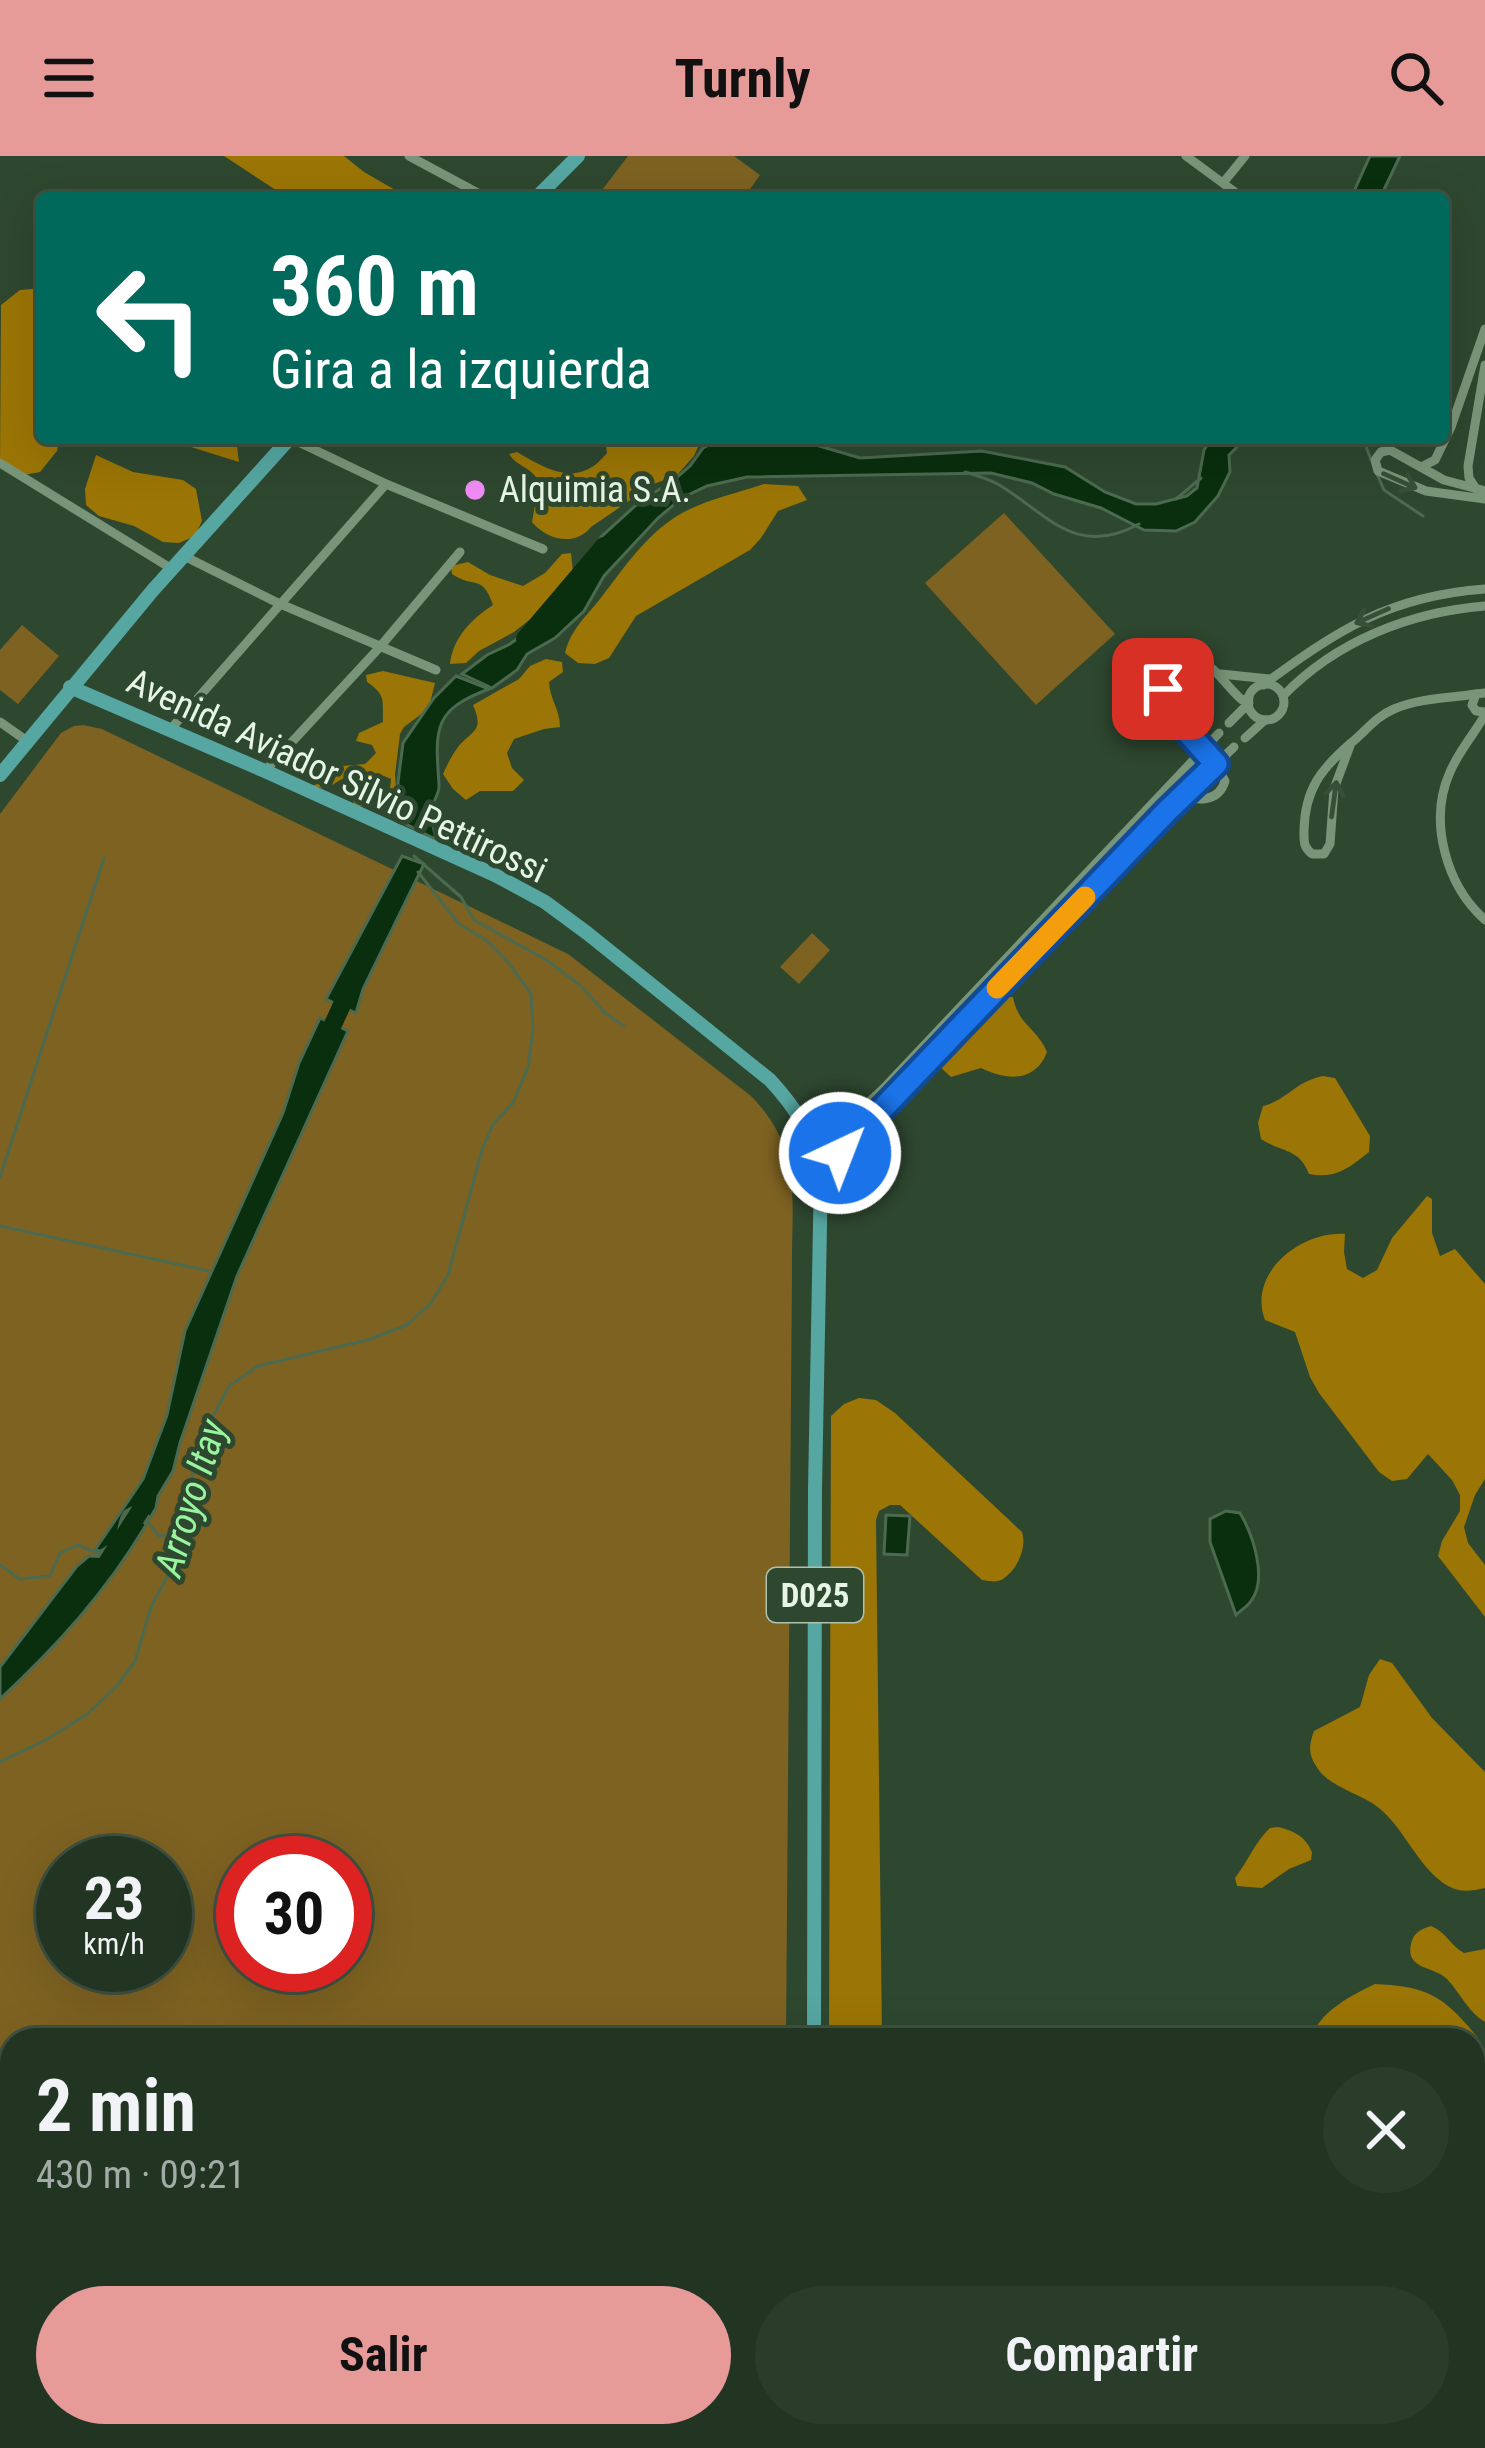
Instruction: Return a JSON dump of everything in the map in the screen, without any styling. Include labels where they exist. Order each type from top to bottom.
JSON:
[{"type":"main road","points":[[542,192],[578,156]]},
{"type":"main road","points":[[0,776],[70,687],[285,444]]},
{"type":"main road","name":"Avenida Aviador Silvio Pettirossi","points":[[70,687],[495,875],[545,902],[713,1033],[794,1106],[816,1150],[821,1172],[814,2028]]},
{"type":"street","points":[[409,156],[476,192]]},
{"type":"street","points":[[1186,156],[1235,192]]},
{"type":"street","points":[[1222,183],[1245,156]]},
{"type":"street","points":[[1449,427],[1485,329]]},
{"type":"street","points":[[1482,493],[1467,473],[1485,365]]},
{"type":"street","points":[[303,444],[543,549]]},
{"type":"street","points":[[1418,467],[1432,464],[1442,444]]},
{"type":"street","points":[[1390,450],[1444,480],[1482,493],[1414,488],[1378,471],[1375,460],[1390,450]]},
{"type":"street","points":[[0,463],[172,569]]},
{"type":"street","points":[[169,730],[386,484]]},
{"type":"street","points":[[265,771],[460,552]]},
{"type":"street","points":[[184,556],[278,604],[436,670]]},
{"type":"street","points":[[1229,723],[1254,689],[1321,642],[1383,611],[1439,593],[1485,589]]},
{"type":"street","points":[[1283,696],[1330,656],[1389,627],[1443,611],[1485,606]]},
{"type":"street","points":[[1171,784],[1191,799],[1216,797],[1225,781],[1216,764],[1162,704],[1160,694],[1190,659],[1202,660],[1221,674],[1267,682],[1283,696],[1279,715],[1265,720],[1245,738]]},
{"type":"street","points":[[1221,674],[1225,685],[1241,700],[1249,701]]},
{"type":"street","points":[[1351,743],[1334,789],[1330,844],[1324,854],[1312,854],[1304,840],[1307,799],[1332,759],[1366,726],[1414,701],[1483,693]]},
{"type":"street","points":[[1480,711],[1472,701],[1483,693]]},
{"type":"street","points":[[1444,698],[1480,711]]},
{"type":"street","points":[[1249,701],[1252,712],[1265,720]]},
{"type":"street","points":[[1480,711],[1476,730],[1448,774],[1442,798],[1443,844],[1462,892],[1485,916]]},
{"type":"street","points":[[0,722],[27,740]]},
{"type":"street","points":[[816,1150],[883,1089],[1219,733]]},
{"type":"street","points":[[821,1172],[1234,747]]},
{"type":"street","points":[[1054,910],[1064,919]]},
{"type":"shaded area","points":[[224,156],[344,156],[399,192],[279,192]]},
{"type":"shaded area","points":[[628,156],[734,156],[760,175],[748,192],[601,192]]},
{"type":"shaded area","points":[[1370,156],[1400,156],[1383,192],[1354,192]]},
{"type":"shaded area","points":[[36,289],[36,444],[59,444],[40,472],[24,475],[0,462],[1,305],[20,290]]},
{"type":"shaded area","points":[[181,444],[243,444],[237,446],[239,462]]},
{"type":"shaded area","points":[[699,444],[677,475],[654,484],[584,533],[561,539],[545,533],[532,522],[539,482],[509,454],[517,452],[552,470],[575,473],[596,464],[607,453],[606,446]]},
{"type":"shaded area","points":[[711,444],[816,445],[860,458],[982,451],[1065,467],[1105,492],[1136,504],[1187,496],[1197,488],[1208,444],[1240,444],[1229,455],[1230,472],[1218,496],[1195,522],[1176,531],[1144,530],[1101,508],[991,473],[747,477],[707,486],[682,498],[658,518],[604,576],[584,611],[555,638],[527,654],[517,670],[492,688],[462,674],[557,610],[580,583],[601,537]]},
{"type":"shaded area","points":[[96,455],[133,472],[183,480],[196,489],[202,521],[195,536],[179,543],[163,542],[134,526],[99,516],[86,505],[85,489]]},
{"type":"shaded area","points":[[764,484],[798,486],[807,500],[778,511],[750,550],[636,616],[609,658],[595,664],[578,663],[565,653],[579,624],[659,529],[693,507]]},
{"type":"shaded area","points":[[1004,513],[1115,634],[1036,705],[925,583]]},
{"type":"shaded area","points":[[571,553],[573,572],[547,606],[466,663],[450,664],[464,630],[493,605],[485,589],[452,574],[451,566],[468,562],[523,586],[545,573],[562,554]]},
{"type":"shaded area","points":[[22,625],[59,656],[18,704],[0,690],[0,650]]},
{"type":"shaded area","points":[[546,659],[562,662],[563,672],[549,682],[560,727],[514,739],[507,753],[512,768],[524,780],[513,791],[480,791],[466,800],[443,774],[458,747],[476,729],[473,705]]},
{"type":"shaded area","points":[[383,671],[435,683],[424,712],[400,734],[397,800],[391,815],[384,811],[391,779],[384,776],[378,781],[372,805],[355,807],[353,800],[362,786],[350,775],[329,786],[314,786],[331,767],[365,764],[376,753],[372,745],[356,741],[359,733],[383,722],[382,699],[366,675]]},
{"type":"shaded area","points":[[456,676],[489,689],[457,705],[442,723],[437,748],[439,788],[432,811],[435,839],[400,821],[403,743],[434,698]]},
{"type":"shaded area","points":[[83,725],[102,729],[568,954],[751,1096],[768,1116],[787,1157],[793,1199],[786,2028],[0,2028],[0,814],[61,733]]},
{"type":"shaded area","points":[[402,856],[424,864],[356,1013],[326,999]]},
{"type":"shaded area","points":[[812,933],[830,950],[799,984],[780,967]]},
{"type":"shaded area","points":[[1005,997],[1013,997],[1019,1014],[1043,1044],[1047,1052],[1042,1062],[1020,1076],[981,1068],[951,1077],[939,1066],[951,1045],[975,1017]]},
{"type":"shaded area","points":[[320,1018],[348,1031],[237,1276],[173,1471],[150,1518],[139,1506],[127,1511],[115,1542],[95,1550],[143,1479],[167,1415],[185,1331],[283,1113]]},
{"type":"shaded area","points":[[1323,1076],[1335,1078],[1370,1136],[1369,1152],[1362,1158],[1342,1171],[1319,1175],[1309,1174],[1295,1155],[1261,1139],[1258,1123],[1263,1106]]},
{"type":"shaded area","points":[[1427,1196],[1432,1199],[1432,1233],[1440,1256],[1455,1249],[1485,1284],[1485,1479],[1464,1527],[1468,1543],[1485,1565],[1485,1617],[1438,1556],[1460,1511],[1460,1495],[1452,1480],[1428,1454],[1407,1479],[1392,1481],[1379,1472],[1319,1393],[1295,1332],[1265,1320],[1261,1303],[1271,1271],[1282,1258],[1328,1235],[1345,1234],[1347,1269],[1363,1278],[1377,1270],[1392,1238]]},
{"type":"shaded area","points":[[859,1398],[876,1400],[895,1413],[1022,1532],[1023,1544],[1008,1575],[998,1581],[982,1580],[900,1505],[879,1511],[876,1520],[882,2028],[829,2028],[831,1416]]},
{"type":"shaded area","points":[[1226,1511],[1240,1513],[1258,1569],[1256,1592],[1236,1615],[1210,1542],[1210,1519]]},
{"type":"shaded area","points":[[137,1512],[146,1525],[114,1573],[61,1638],[0,1699],[0,1667],[77,1566],[89,1556],[106,1557],[125,1542],[128,1515]]},
{"type":"shaded area","points":[[886,1515],[910,1516],[907,1555],[884,1554]]},
{"type":"shaded area","points":[[1380,1659],[1392,1663],[1432,1718],[1485,1772],[1485,1888],[1457,1890],[1437,1878],[1388,1817],[1329,1780],[1313,1761],[1314,1731],[1360,1707],[1369,1675]]},
{"type":"shaded area","points":[[1270,1828],[1302,1838],[1312,1852],[1311,1860],[1262,1888],[1237,1886],[1235,1878],[1260,1839]]},
{"type":"shaded area","points":[[1431,1926],[1464,1953],[1485,1949],[1485,2022],[1447,1979],[1412,1959],[1414,1937]]},
{"type":"shaded area","points":[[1375,1984],[1404,1987],[1447,2005],[1470,2028],[1316,2028],[1345,2000]]},
{"type":"waterway","points":[[1365,444],[1371,460]]},
{"type":"waterway","name":"Arroyo Itay","points":[[965,472],[997,484],[1049,520],[1081,535],[1098,537],[1139,524]]},
{"type":"waterway","points":[[1377,474],[1384,490],[1423,516]]},
{"type":"waterway","name":"Arroyo Itay","points":[[1176,499],[1201,478]]},
{"type":"waterway","name":"Arroyo Itay","points":[[525,639],[604,546]]},
{"type":"waterway","points":[[414,856],[461,897],[474,920],[548,961],[624,1026]]},
{"type":"waterway","points":[[0,1177],[104,858]]},
{"type":"waterway","name":"Arroyo Itay","points":[[0,1762],[87,1714],[135,1661],[151,1607],[168,1575],[201,1439],[229,1386],[258,1366],[367,1340],[407,1325],[431,1303],[448,1275],[482,1150],[493,1124],[513,1103],[528,1067],[531,994],[486,940],[459,924],[418,872]]},
{"type":"waterway","name":"Arroyo Itay","points":[[325,1042],[351,985]]},
{"type":"waterway","points":[[0,1226],[209,1271]]},
{"type":"waterway","name":"Arroyo Itay","points":[[103,1569],[149,1489]]},
{"type":"waterway","points":[[0,1565],[20,1579],[50,1576],[60,1553],[78,1545],[100,1554],[121,1540],[125,1512],[138,1509],[159,1536],[176,1534]]},
{"type":"slow traffic","points":[[997,988],[1085,897]]},
{"type":"place","name":"Alquimia S.A.","points":[[475,490]]},
{"type":"route","points":[[840,1153],[1216,764],[1162,704],[1163,689]]}]
